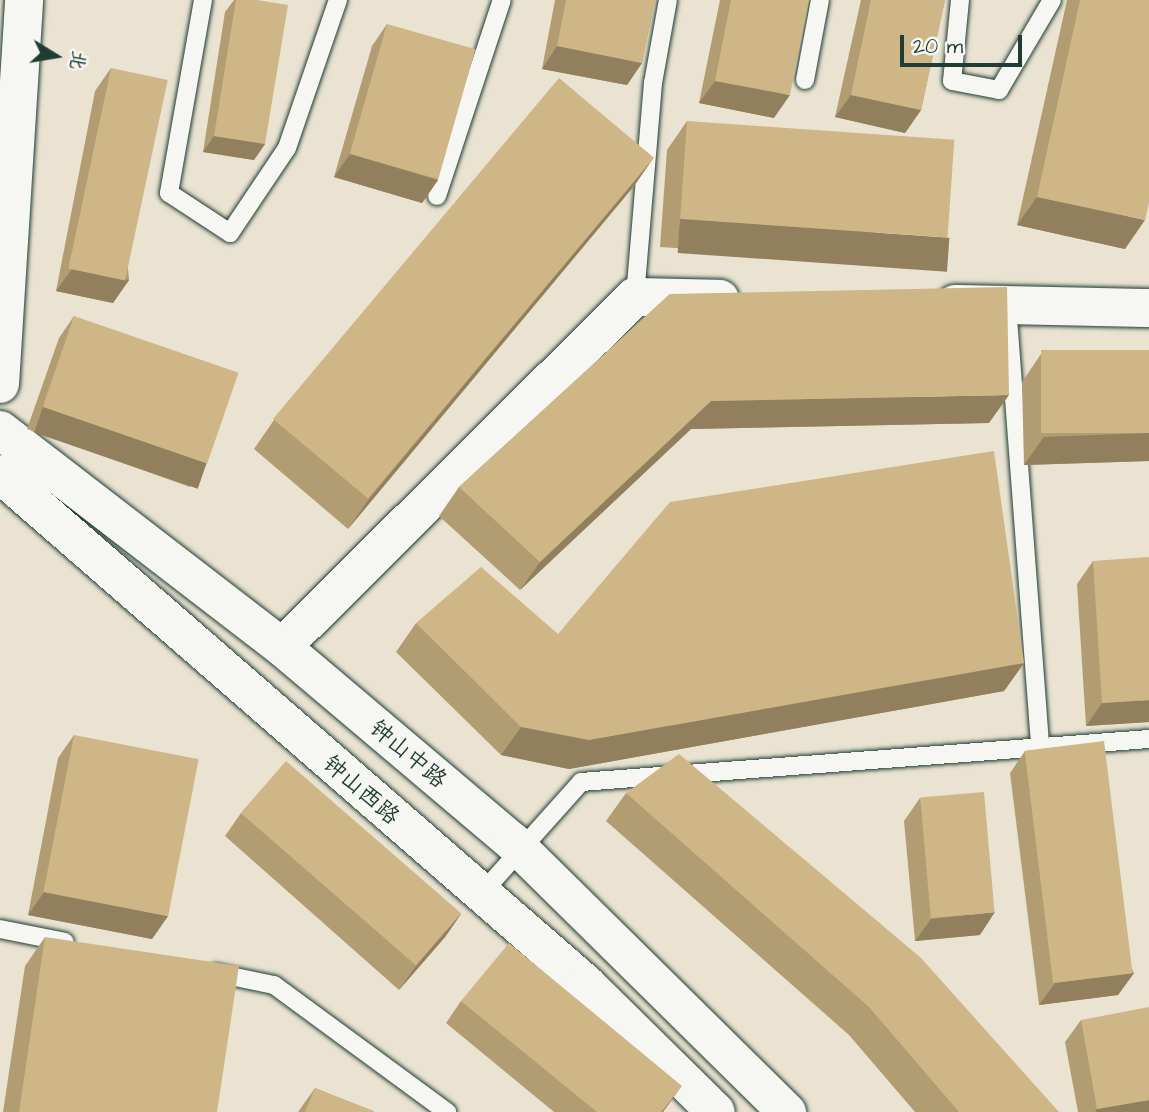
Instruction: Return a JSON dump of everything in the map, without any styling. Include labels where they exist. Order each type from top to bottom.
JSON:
[{"type":"main road","points":[[0,384],[24,0]]},
{"type":"main road","points":[[282,647],[635,297],[759,300]]},
{"type":"main road","points":[[924,303],[1149,307]]},
{"type":"main road","name":"钟山中路","points":[[0,430],[282,647],[520,849],[787,1112]]},
{"type":"main road","name":"钟山西路","points":[[0,474],[586,984],[716,1112]]},
{"type":"lane","points":[[203,0],[169,193],[230,233],[287,148],[338,0]]},
{"type":"lane","points":[[437,196],[502,0]]},
{"type":"lane","points":[[635,297],[653,83],[668,0]]},
{"type":"lane","points":[[805,80],[820,0]]},
{"type":"lane","points":[[960,0],[952,81],[999,90],[1052,0]]},
{"type":"lane","points":[[1007,305],[1040,748]]},
{"type":"lane","points":[[481,894],[581,782],[1149,739]]},
{"type":"lane","points":[[0,929],[82,946]]},
{"type":"lane","points":[[192,968],[274,985],[447,1112]]},
{"type":"building","points":[[236,0],[288,5],[265,144],[214,136]]},
{"type":"building","points":[[566,0],[655,0],[642,63],[557,46]]},
{"type":"building","points":[[731,0],[809,0],[790,95],[715,81]]},
{"type":"building","points":[[871,0],[945,0],[921,110],[851,95]]},
{"type":"building","points":[[1080,0],[1149,0],[1149,203],[1145,220],[1037,197]]},
{"type":"building","points":[[387,24],[475,49],[438,179],[350,154]]},
{"type":"building","points":[[111,68],[168,80],[125,281],[68,269]]},
{"type":"building","points":[[559,78],[654,158],[368,499],[273,419]]},
{"type":"building","points":[[687,121],[954,140],[948,237],[680,219]]},
{"type":"building","points":[[1007,287],[1009,395],[711,401],[540,562],[459,487],[670,294]]},
{"type":"building","points":[[74,316],[239,373],[207,463],[43,407]]},
{"type":"building","points":[[1041,350],[1149,350],[1149,433],[1041,433]]},
{"type":"building","points":[[994,451],[1024,663],[589,740],[521,727],[416,623],[481,567],[558,634],[670,502]]},
{"type":"building","points":[[1149,557],[1149,700],[1102,703],[1093,561]]},
{"type":"building","points":[[74,735],[199,759],[168,916],[43,892]]},
{"type":"building","points":[[1104,741],[1133,973],[1053,983],[1025,751]]},
{"type":"building","points":[[679,754],[921,958],[1059,1112],[959,1112],[869,1007],[626,793]]},
{"type":"building","points":[[286,761],[461,913],[416,965],[241,813]]},
{"type":"building","points":[[984,792],[995,913],[931,918],[920,798]]},
{"type":"building","points":[[45,937],[239,966],[217,1112],[19,1112]]},
{"type":"building","points":[[509,943],[682,1086],[661,1112],[597,1112],[461,1001]]},
{"type":"building","points":[[1149,1007],[1149,1100],[1097,1109],[1081,1020]]},
{"type":"building","points":[[315,1088],[374,1111],[374,1112],[305,1112]]}]
